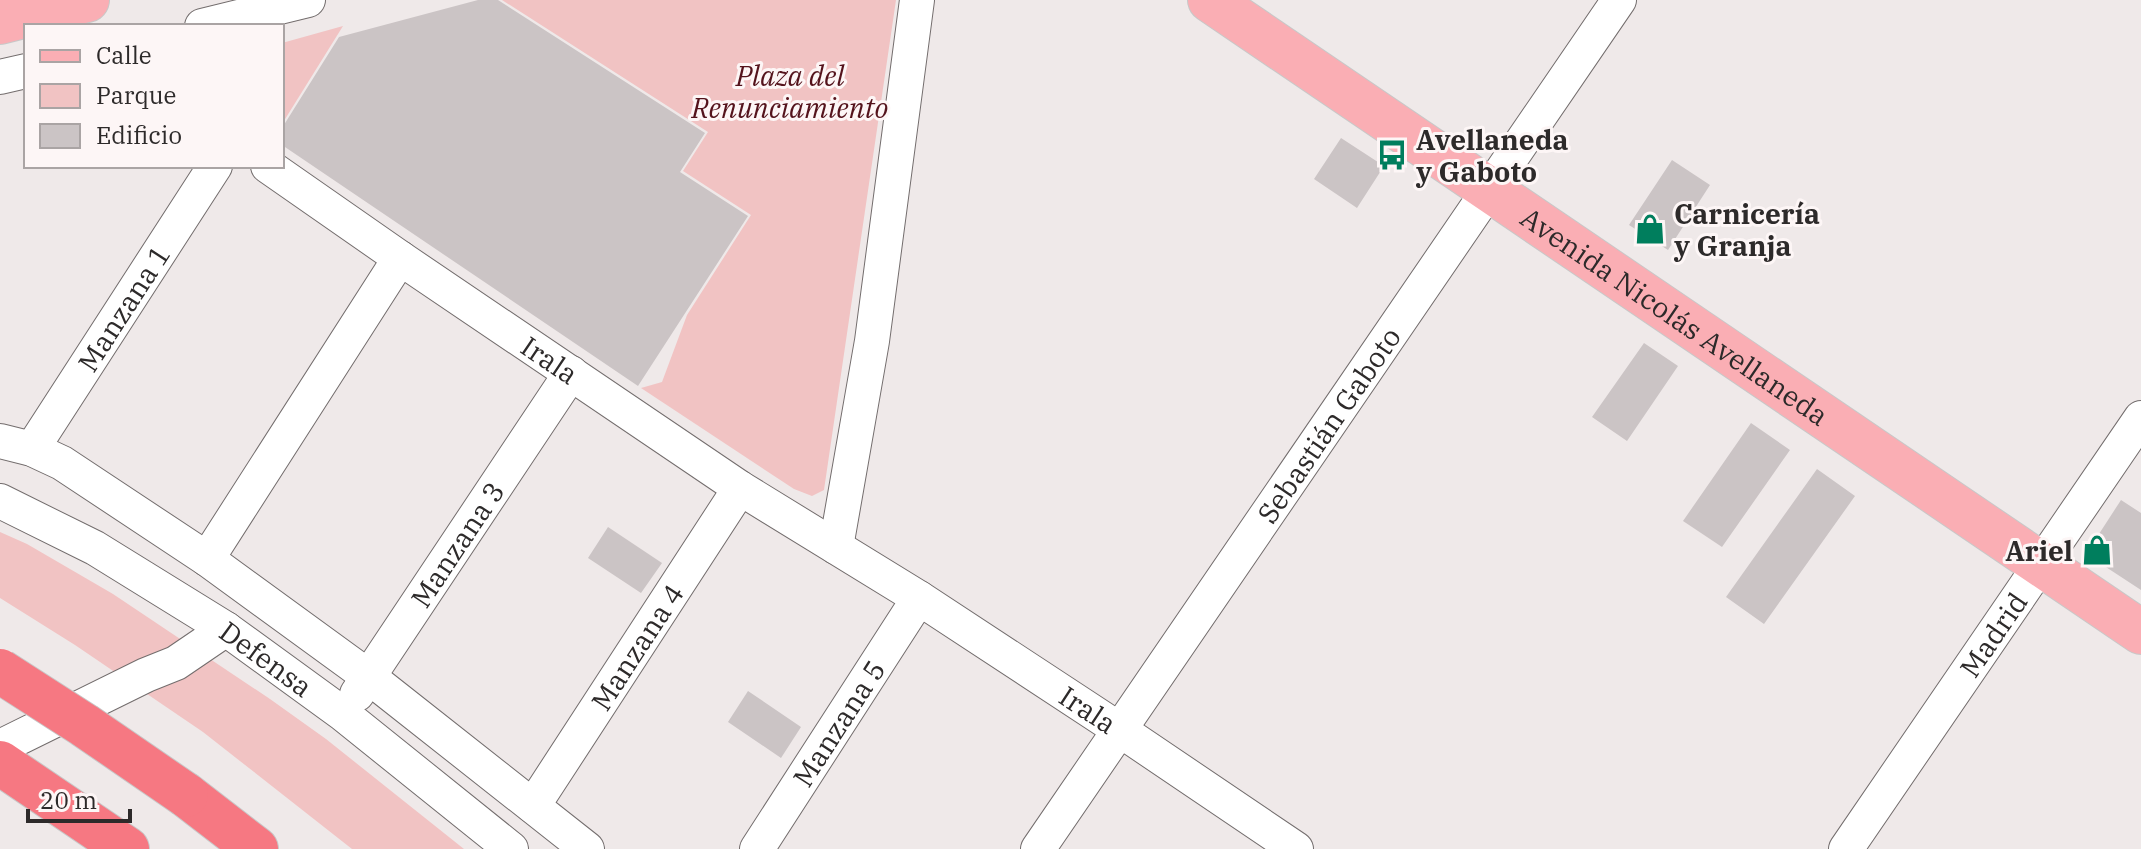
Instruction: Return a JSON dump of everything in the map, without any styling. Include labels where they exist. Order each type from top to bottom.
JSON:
[{"type":"highway","points":[[0,671],[186,795],[256,849]]},
{"type":"highway","points":[[0,763],[127,849]]},
{"type":"main road","points":[[0,22],[87,0]]},
{"type":"main road","name":"Avenida Nicolás Avellaneda","points":[[1210,0],[2141,632]]},
{"type":"street","points":[[210,24],[308,0]]},
{"type":"street","points":[[836,547],[872,341],[917,0]]},
{"type":"street","name":"Sebastián Gaboto","points":[[1038,849],[1619,0]]},
{"type":"street","points":[[0,77],[24,71]]},
{"type":"street","name":"Manzana 1","points":[[16,445],[214,168]]},
{"type":"street","name":"Irala","points":[[271,168],[740,488],[919,598],[1296,849]]},
{"type":"street","points":[[207,559],[400,258]]},
{"type":"street","name":"Manzana 3","points":[[343,714],[571,373]]},
{"type":"street","name":"Madrid","points":[[1846,849],[2141,418]]},
{"type":"street","points":[[16,445],[62,463],[207,559],[369,677],[587,849]]},
{"type":"street","name":"Manzana 4","points":[[533,806],[740,488]]},
{"type":"street","name":"Defensa","points":[[0,501],[95,548],[226,629],[343,714],[511,849]]},
{"type":"street","name":"Manzana 5","points":[[757,849],[919,598]]},
{"type":"street","points":[[0,747],[176,663],[226,629]]},
{"type":"green space","name":"Plaza del Renunciamiento","points":[[502,0],[896,0],[824,490],[812,496],[794,489],[641,388],[662,382],[687,315],[751,215],[683,171],[708,132]]},
{"type":"green space","points":[[343,26],[284,121],[284,42]]},
{"type":"green space","points":[[0,532],[27,544],[113,594],[270,699],[326,739],[464,849],[352,849],[203,732],[0,598]]},
{"type":"building","points":[[478,0],[498,0],[705,133],[680,172],[748,216],[638,386],[284,146],[284,125],[339,37]]},
{"type":"building","points":[[1341,138],[1384,166],[1357,208],[1314,179]]},
{"type":"building","points":[[1672,160],[1710,185],[1668,250],[1629,225]]},
{"type":"building","points":[[1644,343],[1678,366],[1627,441],[1592,417]]},
{"type":"building","points":[[1751,423],[1790,450],[1722,547],[1683,521]]},
{"type":"building","points":[[1817,469],[1855,496],[1764,624],[1726,597]]},
{"type":"building","points":[[2121,500],[2141,513],[2141,590],[2086,554]]},
{"type":"building","points":[[608,527],[662,563],[641,593],[588,558]]},
{"type":"building","points":[[748,691],[801,727],[781,758],[728,722]]},
{"type":"place","name":"Avellaneda y Gaboto","points":[[1392,155]]},
{"type":"place","name":"Carnicería y Granja","points":[[1650,229]]},
{"type":"place","name":"Ariel","points":[[2097,550]]}]
